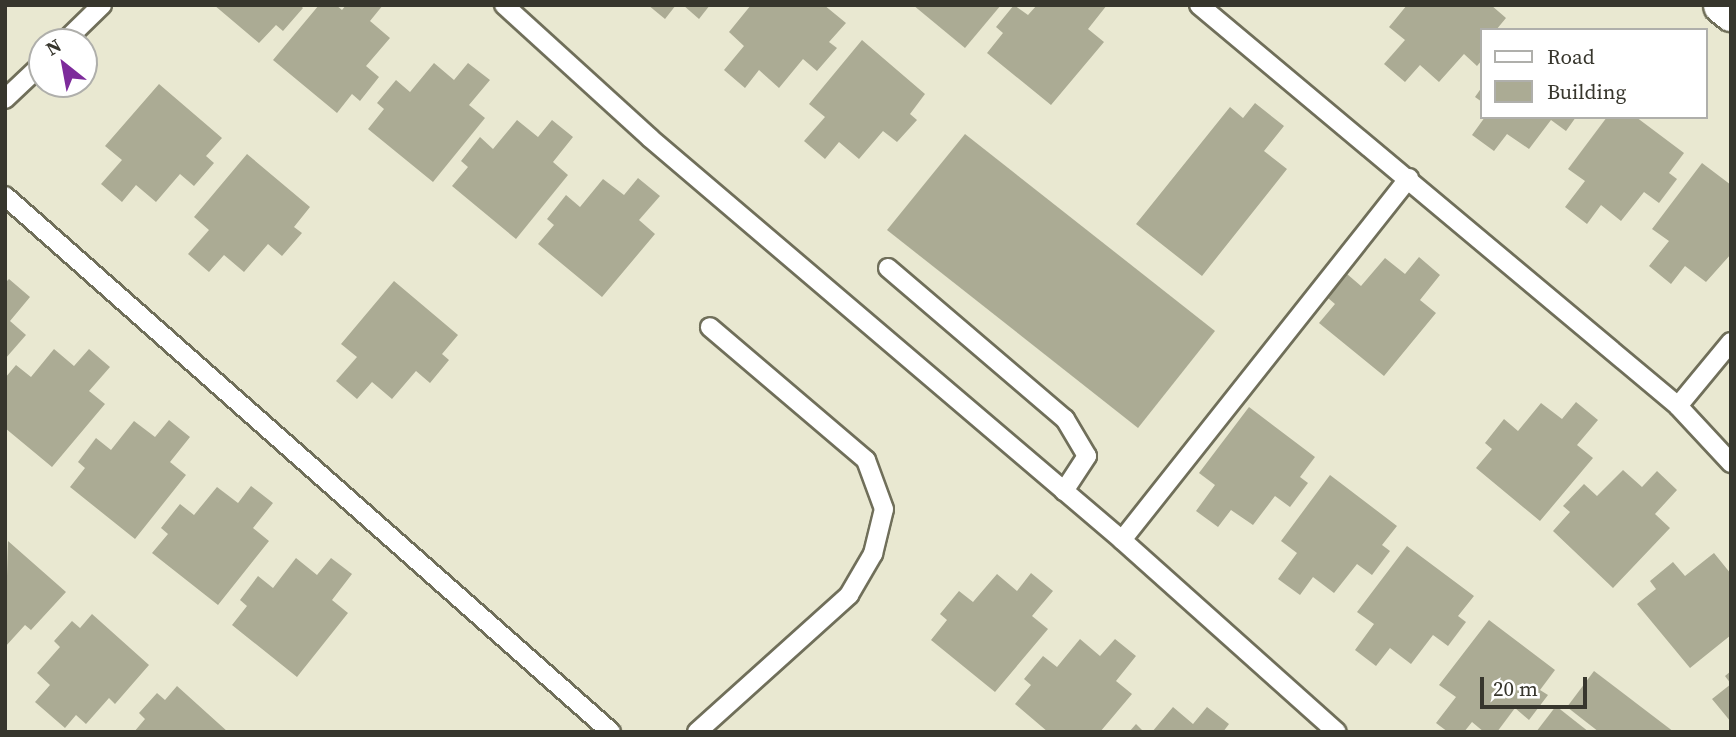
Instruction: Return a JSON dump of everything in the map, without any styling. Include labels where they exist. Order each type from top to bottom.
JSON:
[{"type":"street","points":[[1721,5],[1731,13]]},
{"type":"lane","points":[[78,28],[102,5]]},
{"type":"lane","points":[[504,5],[650,138],[1122,540],[1337,732]]},
{"type":"lane","points":[[1199,5],[1409,178],[1678,406],[1731,463]]},
{"type":"lane","points":[[5,99],[28,77]]},
{"type":"lane","points":[[1122,540],[1409,178]]},
{"type":"lane","points":[[5,196],[611,732]]},
{"type":"lane","points":[[888,268],[1065,419],[1087,456],[1064,491]]},
{"type":"lane","points":[[697,732],[849,595],[873,554],[884,509],[866,460],[710,327]]},
{"type":"lane","points":[[1678,406],[1731,342]]},
{"type":"building","points":[[214,5],[300,5],[303,8],[283,31],[276,25],[259,43]]},
{"type":"building","points":[[319,5],[336,5],[342,10],[346,5],[383,5],[370,21],[390,38],[366,66],[379,77],[360,101],[352,94],[337,113],[273,60]]},
{"type":"building","points":[[648,5],[676,5],[665,19]]},
{"type":"building","points":[[683,5],[710,5],[699,19]]},
{"type":"building","points":[[751,5],[824,5],[846,23],[829,42],[837,48],[817,71],[803,59],[779,88],[759,70],[745,88],[724,70],[744,46],[729,32]]},
{"type":"building","points":[[913,5],[1001,5],[965,48]]},
{"type":"building","points":[[1014,5],[1028,15],[1037,5],[1107,5],[1088,29],[1104,42],[1051,105],[987,53],[1003,33],[996,27]]},
{"type":"building","points":[[1407,5],[1491,5],[1506,18],[1498,28],[1480,28],[1480,62],[1477,66],[1464,54],[1439,82],[1420,65],[1405,82],[1384,64],[1405,40],[1389,27]]},
{"type":"building","points":[[862,40],[925,94],[910,114],[917,120],[897,142],[883,131],[859,159],[839,142],[825,159],[804,141],[825,117],[809,104]]},
{"type":"building","points":[[434,63],[454,80],[468,63],[490,80],[469,105],[485,118],[433,182],[368,129],[384,109],[377,103],[396,80],[410,92]]},
{"type":"building","points":[[159,84],[222,138],[206,156],[214,163],[194,186],[180,174],[156,202],[136,185],[122,202],[101,184],[122,160],[105,146]]},
{"type":"building","points":[[1255,103],[1284,126],[1264,151],[1287,169],[1202,276],[1136,224],[1230,107],[1243,118]]},
{"type":"building","points":[[1484,119],[1575,119],[1566,131],[1551,120],[1529,149],[1507,134],[1494,151],[1472,135]]},
{"type":"building","points":[[1606,119],[1639,119],[1684,153],[1669,173],[1677,179],[1659,203],[1644,192],[1621,221],[1601,205],[1587,224],[1565,207],[1585,181],[1568,169]]},
{"type":"building","points":[[517,120],[538,137],[552,120],[573,137],[553,162],[568,175],[516,239],[452,186],[468,167],[461,161],[480,137],[493,149]]},
{"type":"building","points":[[965,134],[1215,331],[1138,428],[887,230]]},
{"type":"building","points":[[247,154],[310,207],[294,227],[302,233],[282,256],[268,244],[244,272],[224,255],[209,272],[188,254],[209,230],[194,217]]},
{"type":"building","points":[[1702,163],[1731,185],[1731,254],[1706,282],[1685,266],[1671,284],[1649,266],[1669,241],[1652,229]]},
{"type":"building","points":[[638,178],[660,196],[639,220],[655,234],[602,297],[538,244],[554,225],[547,219],[566,195],[580,207],[603,179],[624,195]]},
{"type":"building","points":[[1419,257],[1440,275],[1420,300],[1436,313],[1384,376],[1319,323],[1335,304],[1328,298],[1347,274],[1361,286],[1385,258],[1405,274]]},
{"type":"building","points":[[9,279],[30,297],[10,321],[26,335],[5,359],[5,283]]},
{"type":"building","points":[[394,281],[458,335],[442,354],[449,360],[430,383],[416,371],[392,399],[372,382],[357,399],[336,381],[357,357],[341,344]]},
{"type":"building","points":[[54,349],[74,366],[89,349],[110,367],[89,391],[105,404],[52,467],[5,428],[5,378],[16,365],[31,377]]},
{"type":"building","points":[[1576,402],[1598,420],[1577,445],[1593,458],[1540,521],[1476,468],[1492,449],[1485,443],[1504,419],[1518,431],[1541,403],[1562,419]]},
{"type":"building","points":[[1249,407],[1315,457],[1300,477],[1308,483],[1290,507],[1275,496],[1253,525],[1231,510],[1218,527],[1196,511],[1215,485],[1199,473]]},
{"type":"building","points":[[169,420],[190,437],[170,462],[186,475],[135,539],[70,487],[85,468],[78,462],[96,438],[111,450],[134,421],[155,437]]},
{"type":"building","points":[[1623,470],[1642,487],[1657,471],[1677,490],[1655,514],[1670,528],[1613,588],[1553,531],[1570,512],[1563,506],[1584,484],[1597,496]]},
{"type":"building","points":[[1330,475],[1397,526],[1382,545],[1390,551],[1372,575],[1357,564],[1334,593],[1313,577],[1300,595],[1278,579],[1297,553],[1281,541]]},
{"type":"building","points":[[251,486],[273,503],[253,528],[269,541],[218,605],[152,553],[168,534],[161,528],[180,504],[194,515],[217,487],[238,503]]},
{"type":"building","points":[[8,541],[66,592],[31,630],[25,625],[5,647]]},
{"type":"building","points":[[1407,546],[1474,596],[1458,616],[1466,622],[1448,646],[1433,635],[1411,664],[1390,648],[1376,666],[1355,650],[1374,624],[1357,612]]},
{"type":"building","points":[[1714,553],[1731,574],[1731,635],[1690,668],[1637,604],[1656,589],[1650,581],[1673,562],[1685,576]]},
{"type":"building","points":[[296,558],[317,575],[331,558],[352,574],[332,600],[348,613],[297,677],[232,625],[247,606],[240,600],[258,576],[273,588]]},
{"type":"building","points":[[1031,573],[1053,591],[1032,616],[1048,629],[995,692],[931,640],[947,620],[940,614],[959,591],[973,602],[997,574],[1017,591]]},
{"type":"building","points":[[92,614],[149,665],[115,704],[109,698],[86,724],[76,715],[65,728],[35,702],[50,685],[37,673],[60,647],[54,641],[72,621],[80,628]]},
{"type":"building","points":[[1489,620],[1555,670],[1540,690],[1548,695],[1529,720],[1515,708],[1497,732],[1484,732],[1472,722],[1464,732],[1448,732],[1436,723],[1456,697],[1439,685]]},
{"type":"building","points":[[1080,639],[1100,656],[1115,639],[1136,656],[1116,681],[1132,694],[1100,732],[1048,732],[1015,704],[1031,685],[1024,679],[1043,656],[1057,667]]},
{"type":"building","points":[[1594,671],[1674,732],[1599,732],[1567,707]]},
{"type":"building","points":[[1731,671],[1731,684],[1725,676]]},
{"type":"building","points":[[1731,684],[1731,722],[1712,699]]},
{"type":"building","points":[[177,686],[228,732],[134,732],[145,719],[139,713],[157,693],[165,700]]},
{"type":"building","points":[[1556,706],[1589,732],[1536,732]]},
{"type":"building","points":[[1173,707],[1193,724],[1207,707],[1229,724],[1223,732],[1152,732]]},
{"type":"building","points":[[1136,724],[1144,732],[1129,732]]}]
